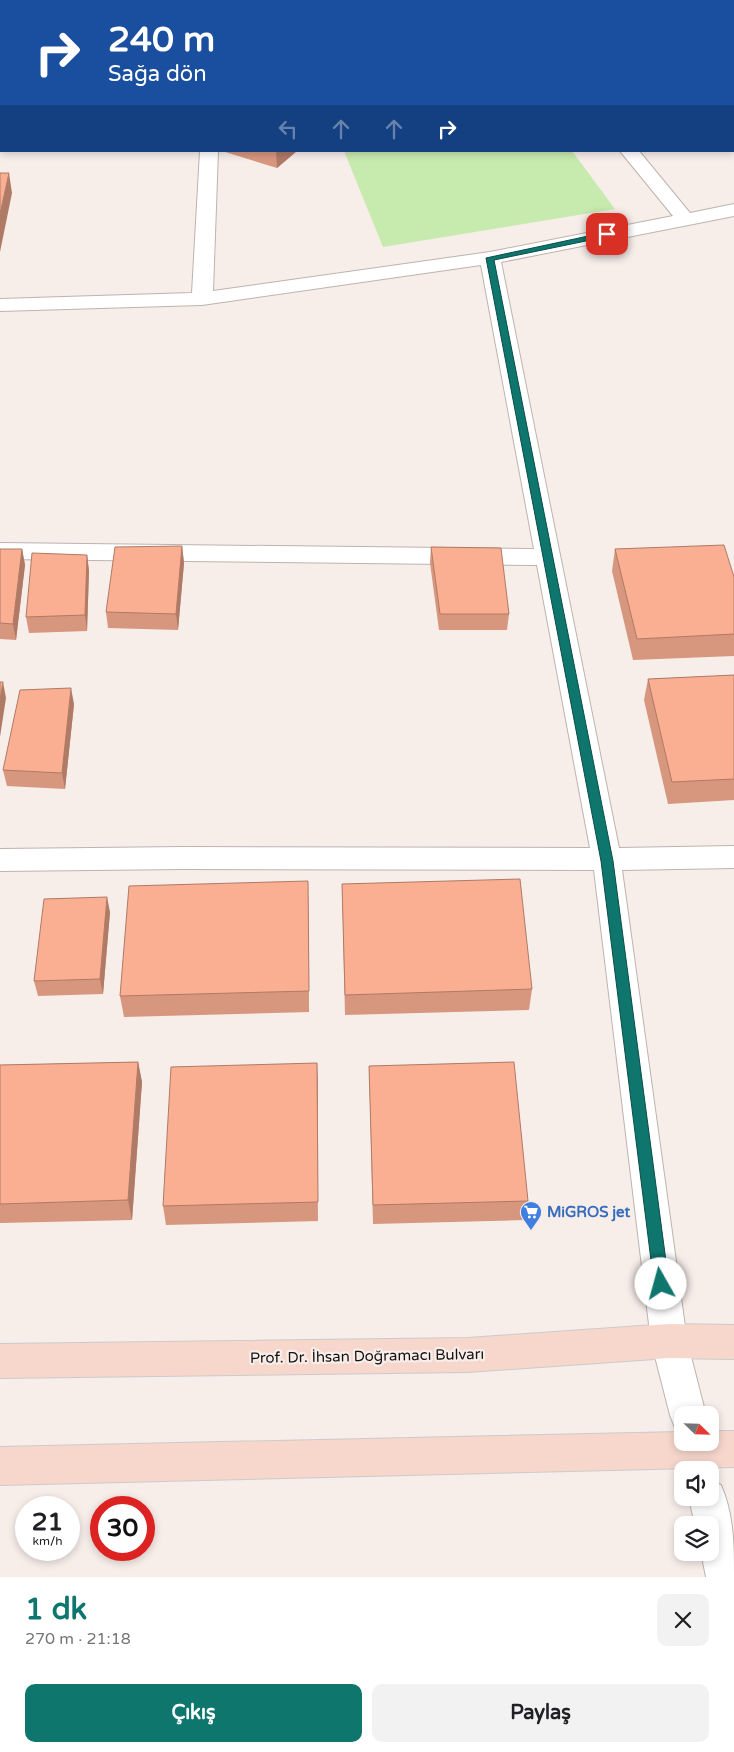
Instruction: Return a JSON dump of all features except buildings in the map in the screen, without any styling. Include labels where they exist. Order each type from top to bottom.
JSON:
[{"type":"main road","name":"Prof. Dr. İhsan Doğramacı Bulvarı","points":[[0,1360],[468,1356],[669,1341],[734,1342]]},
{"type":"main road","points":[[0,1466],[674,1445]]},
{"type":"main road","points":[[719,1447],[734,1449]]},
{"type":"street","points":[[202,299],[208,152]]},
{"type":"street","points":[[630,152],[685,219]]},
{"type":"street","points":[[0,305],[202,299],[490,258],[734,210]]},
{"type":"street","points":[[490,258],[607,861],[669,1341],[685,1406]]},
{"type":"street","points":[[0,551],[548,557]]},
{"type":"street","points":[[0,860],[143,857],[607,861],[734,857]]},
{"type":"street","points":[[710,1506],[725,1577]]},
{"type":"green space","points":[[344,152],[573,152],[615,209],[383,247]]},
{"type":"place","name":"MiGROS jet","points":[[531,1231]]},
{"type":"route","points":[[607,234],[490,258],[607,861],[661,1284]]}]
